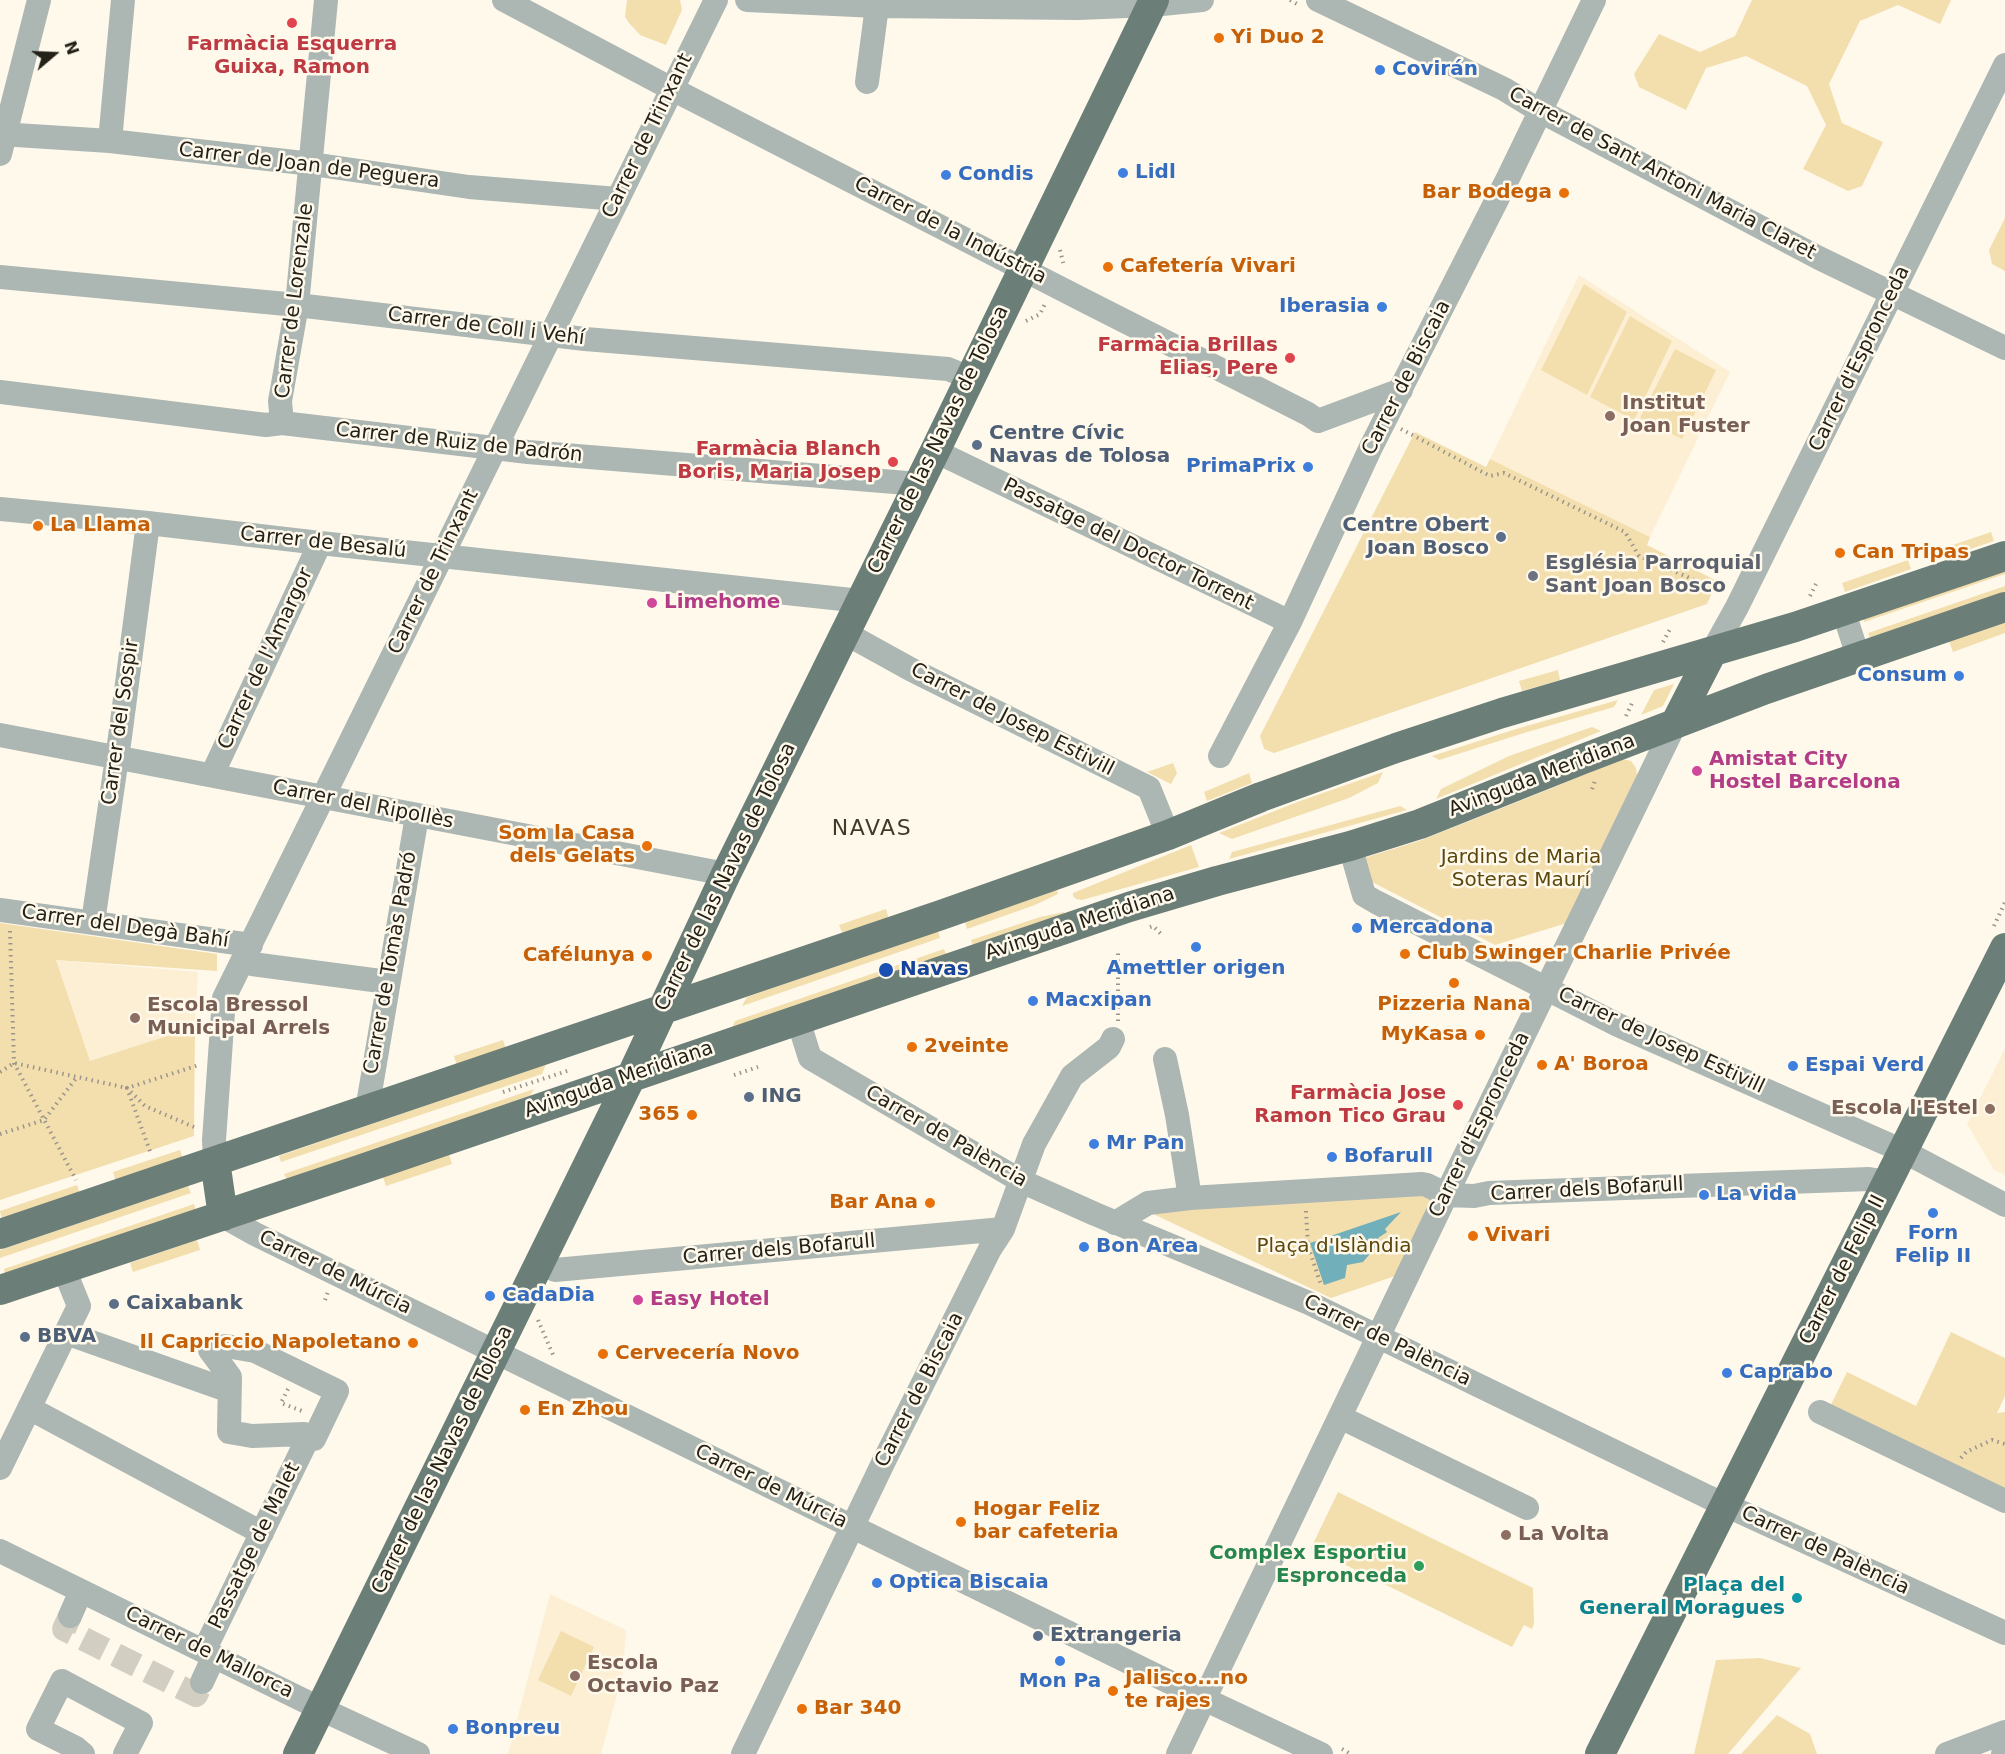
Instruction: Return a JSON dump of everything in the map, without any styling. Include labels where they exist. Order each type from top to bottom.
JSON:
[{"type":"main road","name":"Carrer de las Navas de Tolosa","points":[[298,1754],[631,1077],[726,874],[1153,3]]},
{"type":"main road","points":[[0,1234],[662,1010],[1165,828],[1261,797],[1396,748],[1502,713],[1850,609],[2005,556]]},
{"type":"main road","name":"Avinguda Meridiana","points":[[0,1290],[1129,907],[1350,846],[1420,824],[1675,724],[1866,654],[2005,608]]},
{"type":"main road","points":[[1675,724],[1712,652]]},
{"type":"main road","name":"Carrer de Felip II","points":[[1600,1754],[2005,948]]},
{"type":"main road","points":[[215,1161],[223,1216]]},
{"type":"street","points":[[2,141],[39,0]]},
{"type":"street","points":[[110,141],[123,0]]},
{"type":"street","name":"Carrer de Lorenzale","points":[[282,423],[280,401],[297,305],[326,0]]},
{"type":"street","name":"Carrer de la Indústria","points":[[504,0],[672,89],[1318,421],[1401,390]]},
{"type":"street","name":"Carrer de Trinxant","points":[[215,1161],[214,1140],[224,998],[251,954],[323,797],[716,0]]},
{"type":"street","points":[[747,0],[877,6],[1083,8],[1202,0]]},
{"type":"street","name":"Carrer de Sant Antoni Maria Claret","points":[[1318,0],[1504,89],[1540,111],[1819,258],[1894,292],[2005,348]]},
{"type":"street","name":"Carrer de Biscaia","points":[[1220,756],[1290,622],[1385,420],[1594,0]]},
{"type":"street","points":[[867,82],[877,6]]},
{"type":"street","name":"Carrer d'Espronceda","points":[[1712,652],[1737,607],[2005,65]]},
{"type":"street","name":"Carrer de Joan de Peguera","points":[[2,141],[110,141],[312,164],[470,187],[618,199]]},
{"type":"street","name":"Carrer de Coll i Vehí","points":[[0,277],[297,305],[550,335],[948,369],[970,378]]},
{"type":"street","name":"Carrer de Ruiz de Padrón","points":[[0,392],[266,425],[282,423],[494,448],[919,484]]},
{"type":"street","name":"Passatge del Doctor Torrent","points":[[935,451],[1290,622]]},
{"type":"street","name":"Carrer de Besalú","points":[[0,509],[148,523],[861,601]]},
{"type":"street","name":"Carrer del Sospir","points":[[93,922],[148,523]]},
{"type":"street","name":"Carrer de l'Amargor","points":[[212,775],[320,543]]},
{"type":"street","points":[[1850,609],[1846,619],[1855,647],[1866,654]]},
{"type":"street","name":"Carrer de Josep Estivill","points":[[845,633],[912,670],[1149,788],[1165,828]]},
{"type":"street","name":"Carrer d'Espronceda","points":[[1178,1754],[1675,724]]},
{"type":"street","name":"Carrer del Ripollès","points":[[0,735],[726,874]]},
{"type":"street","name":"Carrer de Tomàs Padró","points":[[367,1110],[417,816]]},
{"type":"street","name":"Carrer de Josep Estivill","points":[[1350,846],[1364,895],[1618,1025],[1903,1151],[2005,1205]]},
{"type":"street","name":"Carrer del Degà Bahí","points":[[5,920],[93,922],[388,982]]},
{"type":"street","name":"Carrer de Palència","points":[[798,1020],[810,1058],[1022,1181],[1309,1303],[1725,1504],[2005,1633]]},
{"type":"street","name":"Carrer de Biscaia","points":[[742,1754],[990,1249],[1003,1229],[1034,1144],[1072,1076],[1109,1047],[1115,1033]]},
{"type":"street","points":[[1165,1059],[1177,1115],[1190,1198]]},
{"type":"street","name":"Carrer dels Bofarull","points":[[1115,1222],[1148,1203],[1190,1198],[1422,1184],[1447,1195],[1474,1196],[1489,1193],[1869,1179],[1887,1182]]},
{"type":"street","name":"Carrer de Múrcia","points":[[223,1216],[255,1234],[852,1527],[1321,1754]]},
{"type":"street","name":"Carrer dels Bofarull","points":[[555,1270],[1003,1229]]},
{"type":"street","points":[[0,1468],[79,1306],[64,1269]]},
{"type":"street","points":[[66,1332],[224,1389]]},
{"type":"street","points":[[226,1346],[255,1351],[337,1391],[323,1420],[314,1439],[304,1434],[252,1436],[229,1432],[230,1377],[210,1350],[226,1346]]},
{"type":"street","points":[[29,1408],[262,1533]]},
{"type":"street","points":[[1820,1412],[2005,1501]]},
{"type":"street","points":[[1340,1417],[1527,1508]]},
{"type":"street","name":"Passatge de Malet","points":[[202,1682],[209,1654],[262,1533],[306,1442]]},
{"type":"street","name":"Carrer de Mallorca","points":[[0,1551],[321,1709],[418,1754]]},
{"type":"street","points":[[70,1616],[81,1590]]},
{"type":"street","points":[[83,1754],[76,1748],[38,1729],[62,1681],[141,1723],[125,1754]]},
{"type":"street","points":[[1947,1754],[2005,1732]]},
{"type":"path","points":[[1385,420],[1490,476],[1504,473],[1625,532],[1639,556],[1726,593]]},
{"type":"path","name":"Avinguda Meridiana","points":[[1623,723],[1635,694]]},
{"type":"path","points":[[5,920],[14,1063],[76,1180]]},
{"type":"path","points":[[1153,926],[1162,935]]},
{"type":"path","points":[[1115,1033],[1118,949]]},
{"type":"path","points":[[0,1072],[14,1063],[127,1088],[203,1064]]},
{"type":"path","points":[[734,1075],[758,1067]]},
{"type":"path","points":[[0,1134],[44,1120],[77,1077]]},
{"type":"path","points":[[127,1088],[145,1106],[202,1130]]},
{"type":"path","points":[[127,1088],[151,1154]]},
{"type":"path","points":[[1304,1191],[1308,1246],[1322,1289]]},
{"type":"path","points":[[536,1315],[556,1362]]},
{"type":"path","points":[[297,1371],[281,1403],[323,1420]]},
{"type":"path","points":[[1947,1473],[1966,1452],[1992,1440],[2005,1444]]},
{"type":"shaded area","name":"Institut Joan Fuster","points":[[1579,275],[1730,372],[1650,537],[1490,459]]},
{"type":"shaded area","name":"Escola Bressol Municipal Arrels","points":[[56,960],[198,972],[195,1027],[90,1062]]},
{"type":"shaded area","name":"Escola l'Estel","points":[[2005,1049],[2005,1175],[1994,1170],[1967,1124]]},
{"type":"shaded area","name":"Escola Octavio Paz","points":[[550,1594],[626,1630],[623,1672],[601,1754],[508,1754]]},
{"type":"green space","points":[[627,0],[680,0],[682,10],[666,45],[640,35],[629,23],[625,17]]},
{"type":"green space","points":[[1752,0],[1951,0],[1940,24],[1898,5],[1860,21],[1829,84],[1842,123],[1883,142],[1862,186],[1848,191],[1803,169],[1826,125],[1807,86],[1746,56],[1706,68],[1686,110],[1639,87],[1634,74],[1659,34],[1700,52],[1735,36]]},
{"type":"green space","points":[[2005,218],[2005,271],[1992,264],[1989,250]]},
{"type":"green space","points":[[1584,284],[1627,312],[1587,395],[1541,370]]},
{"type":"green space","points":[[1630,316],[1672,341],[1634,420],[1590,397]]},
{"type":"green space","points":[[1675,349],[1716,370],[1682,439],[1640,418]]},
{"type":"green space","points":[[1415,432],[1486,467],[1490,459],[1650,537],[1647,545],[1717,581],[1707,604],[1274,753],[1264,749],[1260,736]]},
{"type":"green space","points":[[1991,532],[1994,541],[1947,557],[1944,548]]},
{"type":"green space","points":[[1908,560],[1911,569],[1845,592],[1842,583]]},
{"type":"green space","points":[[2005,565],[2005,574],[1864,622],[1862,615]]},
{"type":"green space","points":[[2005,586],[2005,594],[1871,641],[1868,633]]},
{"type":"green space","points":[[2005,622],[2005,633],[1953,652],[1949,641]]},
{"type":"green space","points":[[1558,670],[1560,680],[1522,691],[1519,681]]},
{"type":"green space","points":[[1674,684],[1663,706],[1641,715],[1654,690]]},
{"type":"green space","points":[[1618,700],[1614,707],[1439,760],[1432,756],[1516,729]]},
{"type":"green space","points":[[1592,727],[1601,731],[1436,799],[1441,789],[1509,756]]},
{"type":"green space","name":"Jardins de Maria Soteras Maurí","points":[[1622,759],[1631,761],[1636,768],[1637,775],[1567,923],[1495,945],[1370,881],[1364,858],[1419,841]]},
{"type":"green space","points":[[1173,763],[1177,773],[1171,784],[1147,772]]},
{"type":"green space","points":[[1383,772],[1378,783],[1349,798],[1232,839],[1219,833],[1300,801]]},
{"type":"green space","points":[[1249,773],[1252,783],[1207,801],[1204,792]]},
{"type":"green space","points":[[1400,806],[1407,810],[1229,859],[1232,852]]},
{"type":"green space","points":[[1191,845],[1199,867],[1082,900],[1073,896],[1073,893]]},
{"type":"green space","points":[[1057,890],[1058,894],[1035,905],[967,929],[965,922]]},
{"type":"green space","points":[[886,909],[889,919],[843,935],[839,925]]},
{"type":"green space","points":[[1064,912],[1065,915],[973,947],[971,940],[1040,917]]},
{"type":"green space","points":[[0,923],[217,954],[217,971],[56,960],[90,1061],[195,1027],[194,1136],[0,1200]]},
{"type":"green space","points":[[938,931],[940,938],[742,1006],[747,997]]},
{"type":"green space","points":[[944,949],[947,956],[731,1030],[735,1021]]},
{"type":"green space","points":[[503,1040],[506,1049],[457,1066],[454,1056]]},
{"type":"green space","points":[[546,1064],[542,1074],[281,1162],[279,1156]]},
{"type":"green space","points":[[534,1089],[529,1098],[287,1180],[284,1174]]},
{"type":"green space","points":[[180,1150],[183,1159],[116,1182],[113,1172]]},
{"type":"green space","points":[[449,1154],[452,1164],[386,1186],[383,1177]]},
{"type":"green space","points":[[77,1185],[80,1194],[2,1221],[0,1211]]},
{"type":"green space","points":[[188,1186],[191,1193],[0,1258],[0,1250]]},
{"type":"green space","name":"Plaça d'Islàndia","points":[[1434,1193],[1395,1276],[1331,1298],[1149,1212]]},
{"type":"green space","points":[[194,1204],[196,1211],[6,1277],[4,1269]]},
{"type":"green space","points":[[197,1240],[200,1250],[133,1272],[130,1263]]},
{"type":"green space","points":[[1951,1332],[2005,1358],[2005,1396],[1997,1413],[2005,1412],[2005,1513],[1821,1425],[1847,1372],[1916,1406]]},
{"type":"green space","name":"Complex Esportiu Espronceda","points":[[1338,1492],[1533,1588],[1534,1624],[1532,1629],[1524,1625],[1512,1647],[1311,1548]]},
{"type":"green space","points":[[561,1631],[594,1647],[571,1696],[538,1680]]},
{"type":"green space","points":[[1760,1658],[1801,1668],[1728,1754],[1694,1754],[1716,1660]]},
{"type":"green space","points":[[1777,1715],[1810,1734],[1817,1754],[1741,1754]]},
{"type":"water","points":[[1401,1212],[1385,1229],[1387,1232],[1378,1238],[1380,1242],[1363,1262],[1347,1265],[1345,1278],[1324,1285],[1310,1243]]},
{"type":"tunnel","points":[[70,1616],[64,1629],[196,1695],[202,1682]]},
{"type":"place","name":"Farmàcia Esquerra Guixa, Ramon","points":[[292,23]]},
{"type":"place","name":"Yi Duo 2","points":[[1219,38]]},
{"type":"place","name":"Covirán","points":[[1380,70]]},
{"type":"place","name":"Lidl","points":[[1123,173]]},
{"type":"place","name":"Condis","points":[[946,175]]},
{"type":"place","name":"Bar Bodega","points":[[1564,193]]},
{"type":"place","name":"Cafetería Vivari","points":[[1108,267]]},
{"type":"place","name":"Iberasia","points":[[1382,307]]},
{"type":"place","name":"Farmàcia Brillas Elias, Pere","points":[[1290,358]]},
{"type":"place","name":"Institut Joan Fuster","points":[[1610,416]]},
{"type":"place","name":"Centre Cívic Navas de Tolosa","points":[[977,445]]},
{"type":"place","name":"Farmàcia Blanch Boris, Maria Josep","points":[[893,462]]},
{"type":"place","name":"PrimaPrix","points":[[1308,467]]},
{"type":"place","name":"La Llama","points":[[38,526]]},
{"type":"place","name":"Centre Obert Joan Bosco","points":[[1501,537]]},
{"type":"place","name":"Can Tripas","points":[[1840,553]]},
{"type":"place","name":"Església Parroquial Sant Joan Bosco","points":[[1533,576]]},
{"type":"place","name":"Limehome","points":[[652,603]]},
{"type":"place","name":"Consum","points":[[1959,676]]},
{"type":"place","name":"Amistat City Hostel Barcelona","points":[[1697,771]]},
{"type":"place","name":"Som la Casa dels Gelats","points":[[647,846]]},
{"type":"place","name":"Mercadona","points":[[1357,928]]},
{"type":"place","name":"Amettler origen","points":[[1196,947]]},
{"type":"place","name":"Club Swinger Charlie Privée","points":[[1405,954]]},
{"type":"place","name":"Cafélunya","points":[[647,956]]},
{"type":"place","name":"Navas","points":[[886,970]]},
{"type":"place","name":"Pizzeria Nana","points":[[1454,983]]},
{"type":"place","name":"Macxipan","points":[[1033,1001]]},
{"type":"place","name":"Escola Bressol Municipal Arrels","points":[[135,1018]]},
{"type":"place","name":"MyKasa","points":[[1480,1035]]},
{"type":"place","name":"2veinte","points":[[912,1047]]},
{"type":"place","name":"A' Boroa","points":[[1542,1065]]},
{"type":"place","name":"Espai Verd","points":[[1793,1066]]},
{"type":"place","name":"ING","points":[[749,1097]]},
{"type":"place","name":"Farmàcia Jose Ramon Tico Grau","points":[[1458,1105]]},
{"type":"place","name":"Escola l'Estel","points":[[1990,1109]]},
{"type":"place","name":"365","points":[[692,1115]]},
{"type":"place","name":"Mr Pan","points":[[1094,1144]]},
{"type":"place","name":"Bofarull","points":[[1332,1157]]},
{"type":"place","name":"La vida","points":[[1704,1195]]},
{"type":"place","name":"Bar Ana","points":[[930,1203]]},
{"type":"place","name":"Forn Felip II","points":[[1933,1213]]},
{"type":"place","name":"Vivari","points":[[1473,1236]]},
{"type":"place","name":"Bon Area","points":[[1084,1247]]},
{"type":"place","name":"CadaDia","points":[[490,1296]]},
{"type":"place","name":"Easy Hotel","points":[[638,1300]]},
{"type":"place","name":"Caixabank","points":[[114,1304]]},
{"type":"place","name":"BBVA","points":[[25,1337]]},
{"type":"place","name":"Il Capriccio Napoletano","points":[[413,1343]]},
{"type":"place","name":"Cervecería Novo","points":[[603,1354]]},
{"type":"place","name":"Caprabo","points":[[1727,1373]]},
{"type":"place","name":"En Zhou","points":[[525,1410]]},
{"type":"place","name":"Hogar Feliz bar cafeteria","points":[[961,1522]]},
{"type":"place","name":"La Volta","points":[[1506,1535]]},
{"type":"place","name":"Complex Esportiu Espronceda","points":[[1419,1566]]},
{"type":"place","name":"Optica Biscaia","points":[[877,1583]]},
{"type":"place","name":"Plaça del General Moragues","points":[[1797,1598]]},
{"type":"place","name":"Extrangeria","points":[[1038,1636]]},
{"type":"place","name":"Mon Pa","points":[[1060,1661]]},
{"type":"place","name":"Escola Octavio Paz","points":[[575,1676]]},
{"type":"place","name":"Jalisco...no te rajes","points":[[1113,1691]]},
{"type":"place","name":"Bar 340","points":[[802,1709]]},
{"type":"place","name":"Bonpreu","points":[[453,1729]]},
{"type":"district","name":"NAVAS","points":[[872,829]]}]
